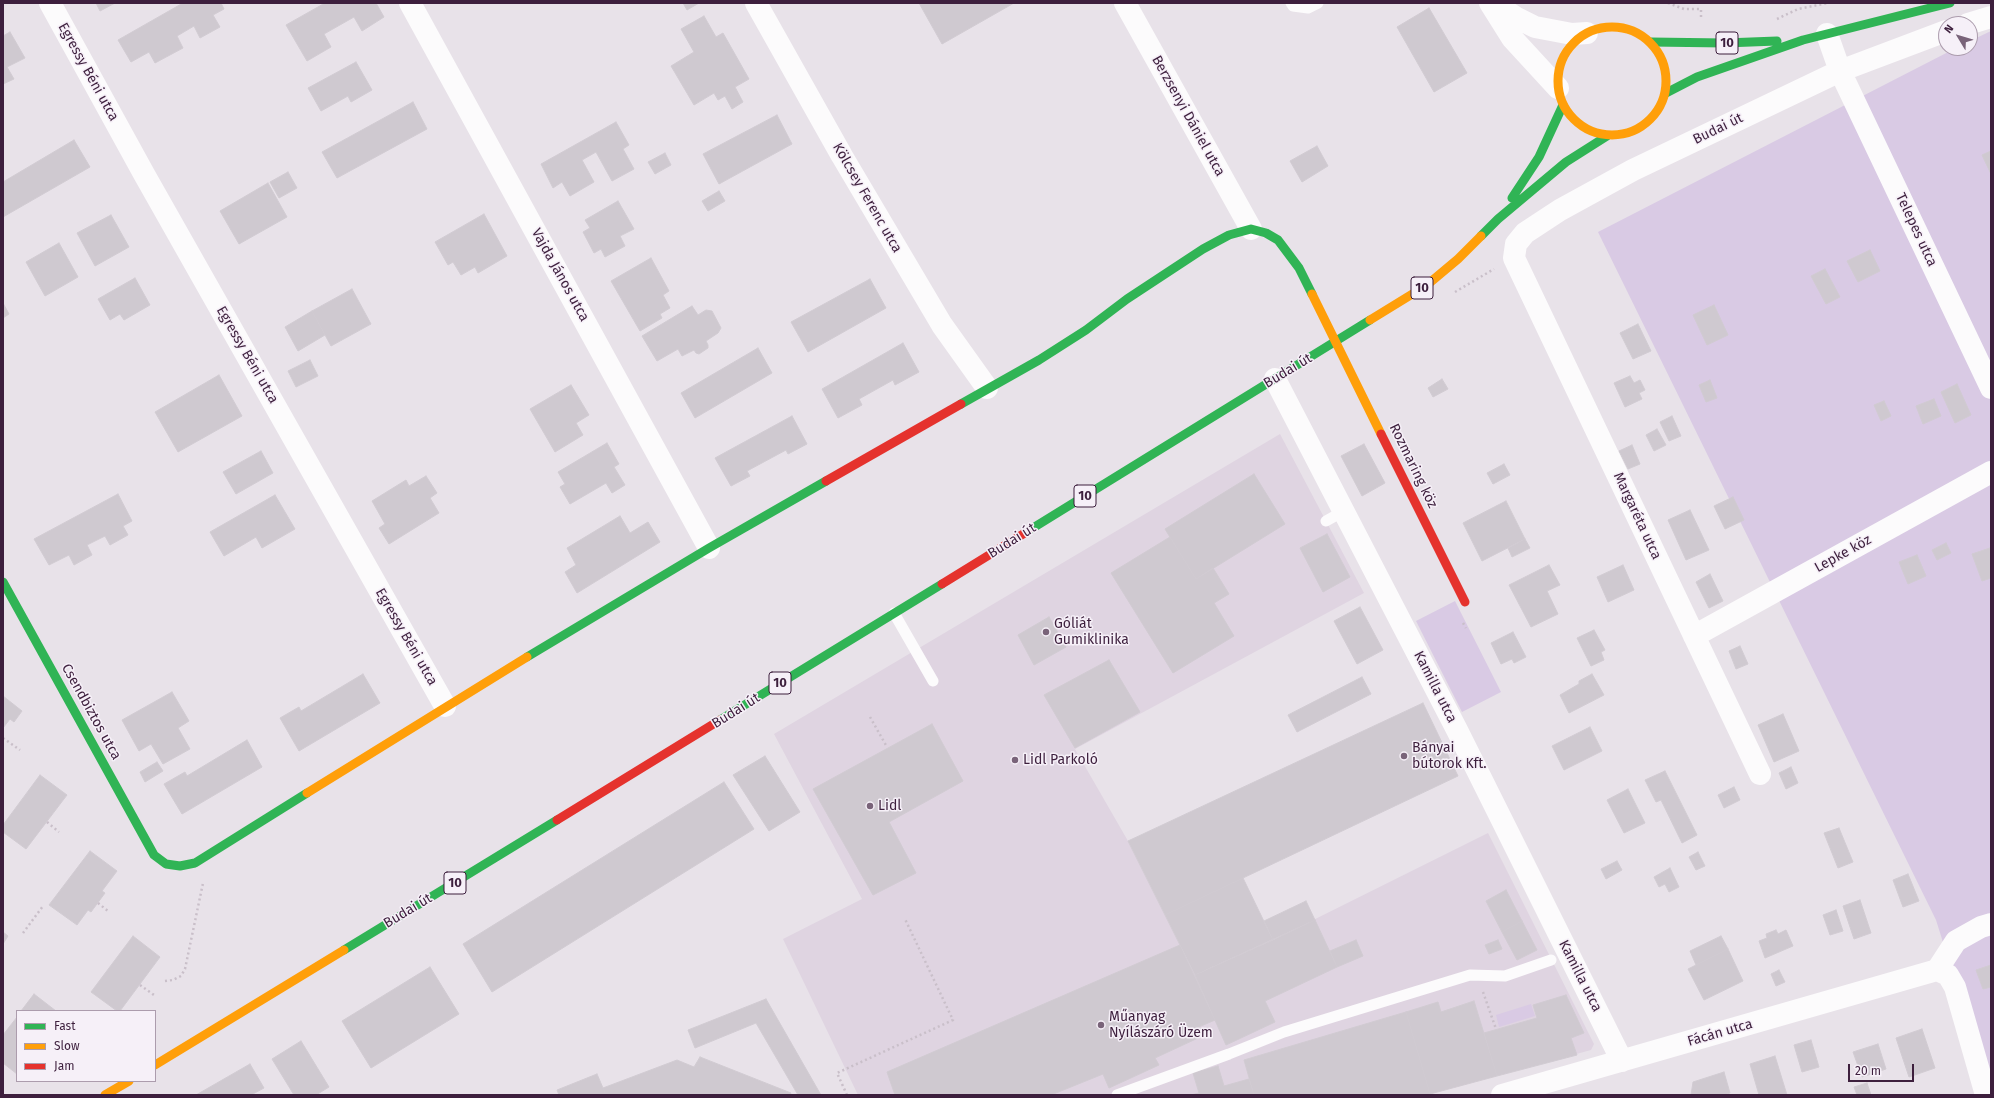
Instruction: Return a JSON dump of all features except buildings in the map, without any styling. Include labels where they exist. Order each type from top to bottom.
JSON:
[{"type":"main road","name":"10","points":[[1666,93],[1710,72],[1803,40],[1950,3]]},
{"type":"main road","name":"10","points":[[1613,26],[1640,34],[1651,42],[1662,57],[1667,75],[1666,93],[1658,111],[1645,126],[1626,134],[1607,136],[1586,129],[1569,115],[1561,97],[1560,69],[1567,51],[1576,41],[1586,33],[1599,28],[1613,26]]},
{"type":"main road","name":"10","points":[[1651,42],[1725,43],[1803,40]]},
{"type":"main road","name":"10","points":[[1498,219],[1539,157],[1561,97]]},
{"type":"main road","name":"10","points":[[1498,219],[1566,162],[1607,136]]},
{"type":"main road","name":"Budai út","points":[[156,1064],[1427,285],[1458,259],[1498,219]]},
{"type":"main road","points":[[211,853],[445,706],[709,548],[987,388],[1039,360],[1086,330],[1127,299],[1203,249],[1229,235],[1251,229],[1266,232],[1278,240],[1299,268],[1336,342]]},
{"type":"main road","name":"Rozmaring köz","points":[[1336,342],[1465,602]]},
{"type":"main road","name":"Csendbiztos utca","points":[[3,582],[154,855],[166,864],[180,866],[195,862],[211,853]]},
{"type":"main road","points":[[105,1095],[127,1082]]},
{"type":"street","name":"Egressy Béni utca","points":[[50,3],[144,174],[445,706]]},
{"type":"street","name":"Vajda János utca","points":[[410,3],[709,548]]},
{"type":"street","name":"Kölcsey Ferenc utca","points":[[756,3],[842,156],[942,325],[987,388]]},
{"type":"street","name":"Berzsenyi Dániel utca","points":[[1125,3],[1251,229]]},
{"type":"street","points":[[1490,3],[1512,38],[1561,97]]},
{"type":"street","points":[[1494,3],[1515,17],[1535,27],[1572,34],[1586,33]]},
{"type":"street","points":[[1978,21],[1991,17]]},
{"type":"street","name":"Telepes utca","points":[[1827,34],[1840,71],[1991,388]]},
{"type":"street","name":"Budai út","points":[[1514,258],[1516,244],[1524,233],[1560,210],[1633,170],[1840,71],[1938,34]]},
{"type":"street","name":"Margaréta utca","points":[[1514,258],[1760,774]]},
{"type":"street","name":"Kamilla utca","points":[[1275,379],[1335,516],[1475,765],[1622,1061]]},
{"type":"street","name":"Lepke köz","points":[[1694,636],[1991,472]]},
{"type":"street","points":[[1986,1095],[1955,987],[1948,975],[1937,970],[1956,941],[1981,927],[1991,924]]},
{"type":"street","name":"Fácán utca","points":[[1502,1095],[1937,970]]},
{"type":"lane","points":[[1291,3],[1294,6],[1308,8],[1318,3]]},
{"type":"lane","points":[[894,613],[933,681]]},
{"type":"lane","points":[[1117,1095],[1284,1032],[1470,975],[1504,976],[1551,960]]},
{"type":"path","points":[[1668,3],[1684,9],[1701,9]]},
{"type":"path","points":[[870,717],[887,747]]},
{"type":"path","points":[[3,738],[20,750]]},
{"type":"path","points":[[46,822],[59,832]]},
{"type":"path","points":[[165,981],[173,980],[181,976],[185,969],[198,903],[211,853]]},
{"type":"path","points":[[98,903],[108,911]]},
{"type":"path","points":[[22,933],[42,906]]},
{"type":"path","points":[[847,1095],[837,1073],[953,1020],[905,919]]},
{"type":"path","points":[[1478,975],[1496,1029]]},
{"type":"path","points":[[140,985],[154,995]]},
{"type":"shaded area","points":[[1991,31],[1991,1095],[1936,920],[1598,232],[1940,56],[1978,56],[1978,37]]},
{"type":"shaded area","points":[[1280,434],[1364,593],[1075,749],[1128,841],[1195,975],[1273,940],[1488,833],[1594,1044],[1591,1050],[1427,1095],[858,1095],[783,939],[862,899],[774,734]]},
{"type":"shaded area","points":[[1455,601],[1501,692],[1462,712],[1416,621]]},
{"type":"shaded area","points":[[1531,1004],[1535,1016],[1499,1027],[1496,1015]]},
{"type":"traffic: fast","points":[[1666,93],[1697,77],[1803,40],[1950,3]]},
{"type":"traffic: fast","points":[[1651,42],[1725,43],[1777,41]]},
{"type":"traffic: fast","points":[[1512,198],[1539,157],[1563,105]]},
{"type":"traffic: fast","points":[[1481,236],[1498,219],[1566,162],[1607,136]]},
{"type":"traffic: fast","points":[[961,404],[1039,360],[1086,330],[1127,299],[1203,249],[1229,235],[1251,229],[1266,233],[1278,240],[1299,268],[1312,294]]},
{"type":"traffic: fast","points":[[1028,531],[1370,320]]},
{"type":"traffic: fast","points":[[527,657],[709,548],[826,481]]},
{"type":"traffic: fast","points":[[3,582],[154,855],[166,864],[180,866],[195,863],[307,793]]},
{"type":"traffic: fast","points":[[720,720],[942,584]]},
{"type":"traffic: fast","points":[[344,950],[557,820]]},
{"type":"traffic: slow","points":[[1612,27],[1633,31],[1651,42],[1662,60],[1666,81],[1662,102],[1651,120],[1633,131],[1612,135],[1591,131],[1573,120],[1562,102],[1558,81],[1562,60],[1573,42],[1591,31],[1612,27]]},
{"type":"traffic: slow","points":[[1370,320],[1427,285],[1458,259],[1481,236]]},
{"type":"traffic: slow","points":[[1312,294],[1381,434]]},
{"type":"traffic: slow","points":[[307,793],[527,657]]},
{"type":"traffic: slow","points":[[156,1064],[344,950]]},
{"type":"traffic: slow","points":[[105,1095],[127,1082]]},
{"type":"traffic: jam","points":[[826,481],[961,404]]},
{"type":"traffic: jam","points":[[1381,434],[1465,602]]},
{"type":"traffic: jam","points":[[942,584],[1028,531]]},
{"type":"traffic: jam","points":[[557,820],[720,720]]},
{"type":"place","name":"Góliát Gumiklinika","points":[[1046,632]]},
{"type":"place","name":"Bányai bútorok Kft.","points":[[1404,756]]},
{"type":"place","name":"Lidl Parkoló","points":[[1015,760]]},
{"type":"place","name":"Lidl","points":[[870,806]]},
{"type":"place","name":"Műanyag Nyílászáró Üzem","points":[[1101,1025]]}]
